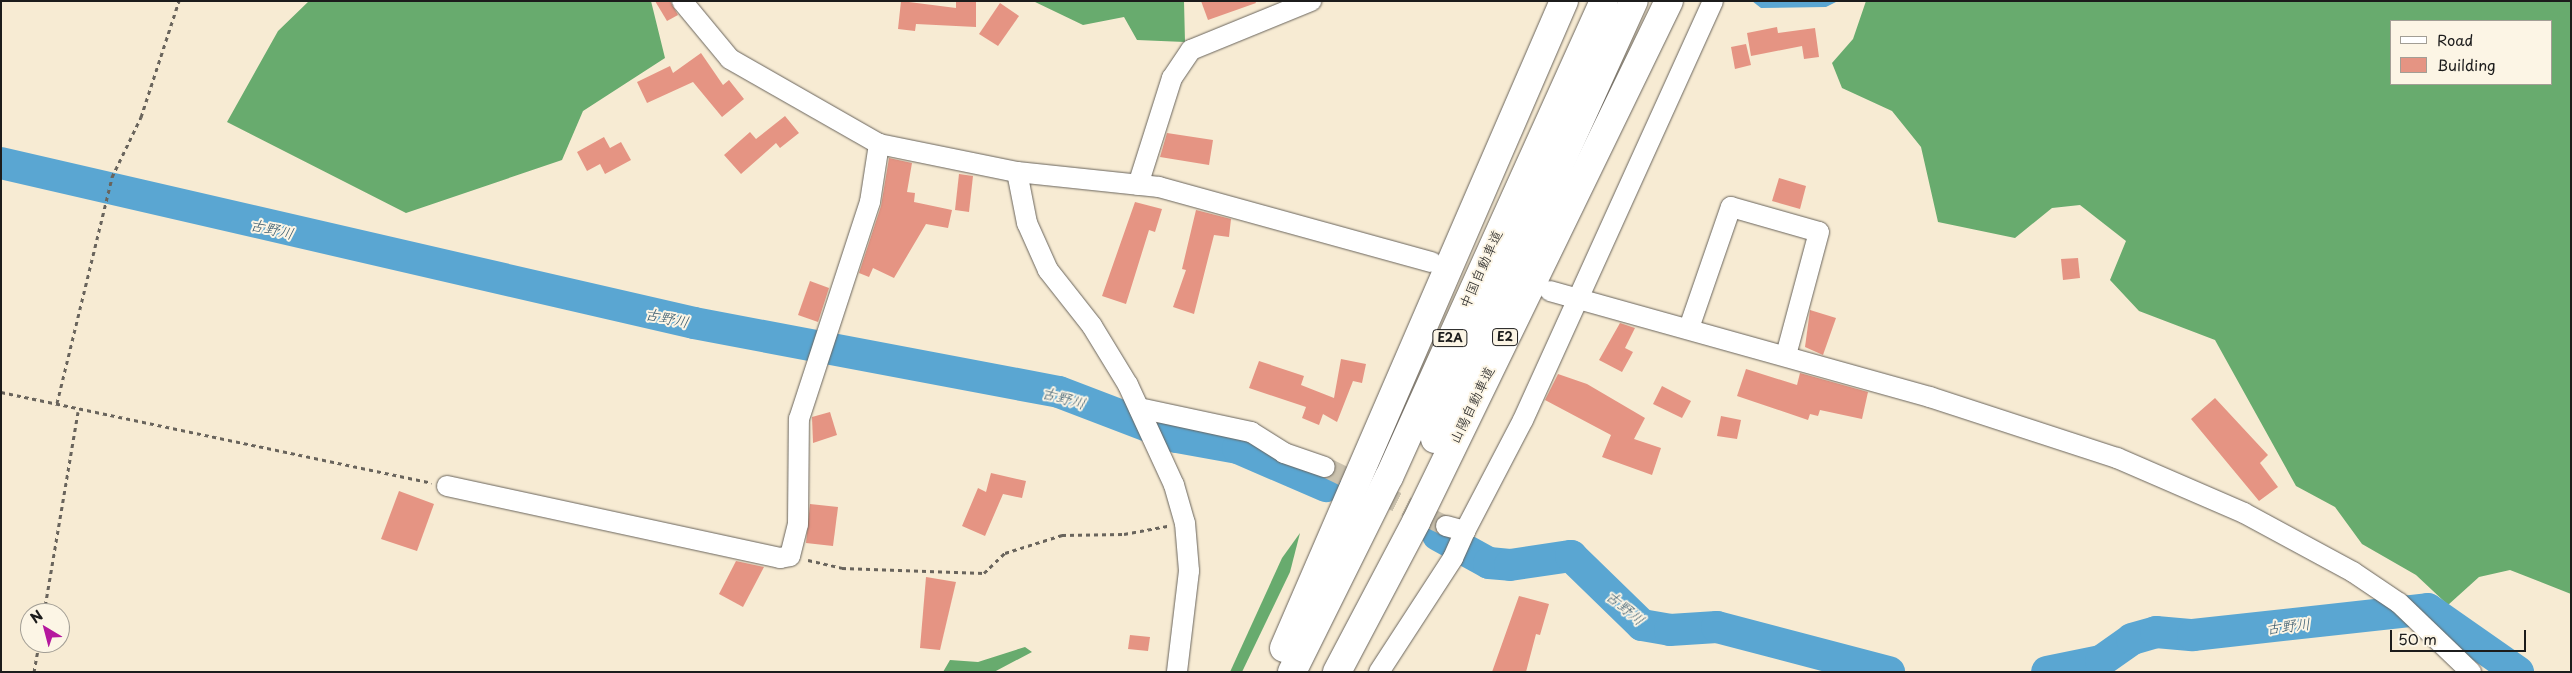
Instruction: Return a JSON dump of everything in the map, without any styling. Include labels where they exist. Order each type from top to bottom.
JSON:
[{"type":"highway","points":[[1273,672],[1564,1]]},
{"type":"highway","name":"中国自動車道","points":[[1292,672],[1389,477],[1604,1]]},
{"type":"highway","name":"中国自動車道","points":[[1324,672],[1402,513],[1634,1]]},
{"type":"highway","name":"山陽自動車道","points":[[1337,672],[1416,522],[1669,1]]},
{"type":"street","points":[[682,1],[730,59],[879,144],[1017,172],[1159,187],[1432,262]]},
{"type":"street","points":[[1138,185],[1172,78],[1190,50],[1311,1]]},
{"type":"street","points":[[1379,672],[1453,558],[1455,529],[1578,299],[1713,1]]},
{"type":"street","points":[[447,486],[780,558],[790,556],[798,524],[799,419],[870,202],[879,144]]},
{"type":"street","points":[[1017,172],[1027,223],[1048,270],[1092,326],[1139,408],[1156,446],[1185,523],[1189,571],[1177,672]]},
{"type":"street","points":[[1689,328],[1731,207],[1819,232],[1786,355]]},
{"type":"street","points":[[1550,291],[1786,355],[2117,458],[2244,513],[2353,572],[2399,603],[2471,672]]},
{"type":"street","points":[[1139,408],[1251,432],[1284,453],[1325,467]]},
{"type":"path","points":[[57,403],[112,177],[141,116],[180,1]]},
{"type":"path","points":[[1,392],[57,403],[78,412],[447,486]]},
{"type":"path","points":[[46,603],[78,412]]},
{"type":"path","points":[[790,556],[842,568],[984,573],[1005,553],[1062,535],[1124,534],[1185,523]]},
{"type":"path","points":[[34,672],[37,653]]},
{"type":"green space","points":[[309,1],[651,1],[665,58],[583,111],[562,160],[406,213],[227,122],[278,31]]},
{"type":"green space","points":[[1033,1],[1184,1],[1185,42],[1137,40],[1124,17],[1083,25]]},
{"type":"green space","points":[[1866,1],[2571,1],[2571,594],[2510,570],[2479,577],[2448,605],[2416,575],[2362,544],[2335,507],[2296,486],[2215,340],[2139,311],[2110,280],[2126,241],[2080,205],[2052,208],[2015,238],[1938,222],[1921,147],[1892,111],[1842,88],[1832,63],[1853,39]]},
{"type":"green space","points":[[1300,533],[1290,572],[1242,672],[1230,672],[1282,558]]},
{"type":"green space","points":[[1025,647],[1032,652],[994,672],[943,672],[950,660],[978,662]]},
{"type":"water","points":[[1752,1],[1838,1],[1826,7],[1761,8]]},
{"type":"building","points":[[655,1],[670,1],[678,15],[667,21]]},
{"type":"building","points":[[901,1],[956,8],[956,1],[976,1],[976,27],[916,24],[915,31],[898,29]]},
{"type":"building","points":[[1201,1],[1255,1],[1256,3],[1208,20]]},
{"type":"building","points":[[1000,3],[1019,16],[998,46],[979,34]]},
{"type":"building","points":[[1777,27],[1778,33],[1815,28],[1819,57],[1804,59],[1802,46],[1751,56],[1747,33]]},
{"type":"building","points":[[1746,44],[1751,65],[1735,69],[1731,47]]},
{"type":"building","points":[[701,53],[723,85],[729,80],[744,99],[722,117],[693,82],[647,103],[637,82],[670,66],[673,73]]},
{"type":"building","points":[[785,116],[799,133],[780,148],[776,143],[741,174],[724,155],[750,132],[756,139]]},
{"type":"building","points":[[1167,133],[1213,140],[1209,165],[1160,157]]},
{"type":"building","points":[[604,137],[610,148],[621,142],[631,160],[605,174],[600,164],[587,171],[577,152]]},
{"type":"building","points":[[889,158],[912,163],[907,192],[915,193],[914,202],[952,210],[948,228],[926,224],[894,278],[873,268],[869,277],[859,273],[881,206]]},
{"type":"building","points":[[959,174],[973,176],[969,212],[955,210]]},
{"type":"building","points":[[1779,178],[1806,186],[1800,209],[1772,201]]},
{"type":"building","points":[[1135,202],[1162,209],[1155,232],[1149,230],[1126,304],[1102,296]]},
{"type":"building","points":[[1196,210],[1231,219],[1229,237],[1214,235],[1194,314],[1173,307],[1186,270],[1182,269]]},
{"type":"building","points":[[2078,258],[2080,278],[2063,280],[2061,259]]},
{"type":"building","points":[[810,281],[829,288],[818,322],[798,315]]},
{"type":"building","points":[[1810,310],[1836,318],[1823,355],[1805,347]]},
{"type":"building","points":[[1620,323],[1635,328],[1625,348],[1633,352],[1622,372],[1599,360]]},
{"type":"building","points":[[1341,359],[1366,364],[1362,383],[1353,381],[1337,422],[1323,414],[1319,425],[1302,418],[1306,407],[1249,388],[1259,361],[1304,376],[1301,385],[1334,398]]},
{"type":"building","points":[[1746,369],[1797,385],[1800,373],[1868,392],[1862,419],[1820,410],[1818,416],[1810,414],[1808,420],[1737,396]]},
{"type":"building","points":[[1558,374],[1587,384],[1645,418],[1634,439],[1661,448],[1652,475],[1602,457],[1611,435],[1545,400]]},
{"type":"building","points":[[1662,386],[1691,401],[1682,418],[1653,404]]},
{"type":"building","points":[[2215,398],[2268,455],[2260,463],[2278,487],[2259,501],[2191,419]]},
{"type":"building","points":[[830,412],[837,435],[813,443],[812,417]]},
{"type":"building","points":[[1721,416],[1741,420],[1737,439],[1717,436]]},
{"type":"building","points":[[991,473],[1026,481],[1022,498],[1003,494],[985,536],[962,526],[978,488],[986,492]]},
{"type":"building","points":[[399,491],[434,504],[417,551],[381,539]]},
{"type":"building","points":[[810,504],[838,507],[833,546],[806,543]]},
{"type":"building","points":[[736,561],[764,567],[743,607],[719,594]]},
{"type":"building","points":[[926,577],[956,582],[940,650],[920,648]]},
{"type":"building","points":[[1519,596],[1549,604],[1540,635],[1536,634],[1526,672],[1492,672]]},
{"type":"building","points":[[1130,635],[1150,637],[1148,651],[1128,649]]},
{"type":"waterway","name":"古野川","points":[[1,163],[694,323],[1059,392],[1177,437],[1238,448],[1326,486]]},
{"type":"waterway","name":"古野川","points":[[1438,535],[1489,563],[1510,565],[1571,556],[1642,625],[1670,630],[1717,627],[1889,672]]},
{"type":"waterway","name":"古野川","points":[[2047,672],[2101,661],[2132,639],[2156,632],[2193,635],[2428,609],[2518,672]]},
{"type":"tunnel","points":[[1325,467],[1446,526]]}]
